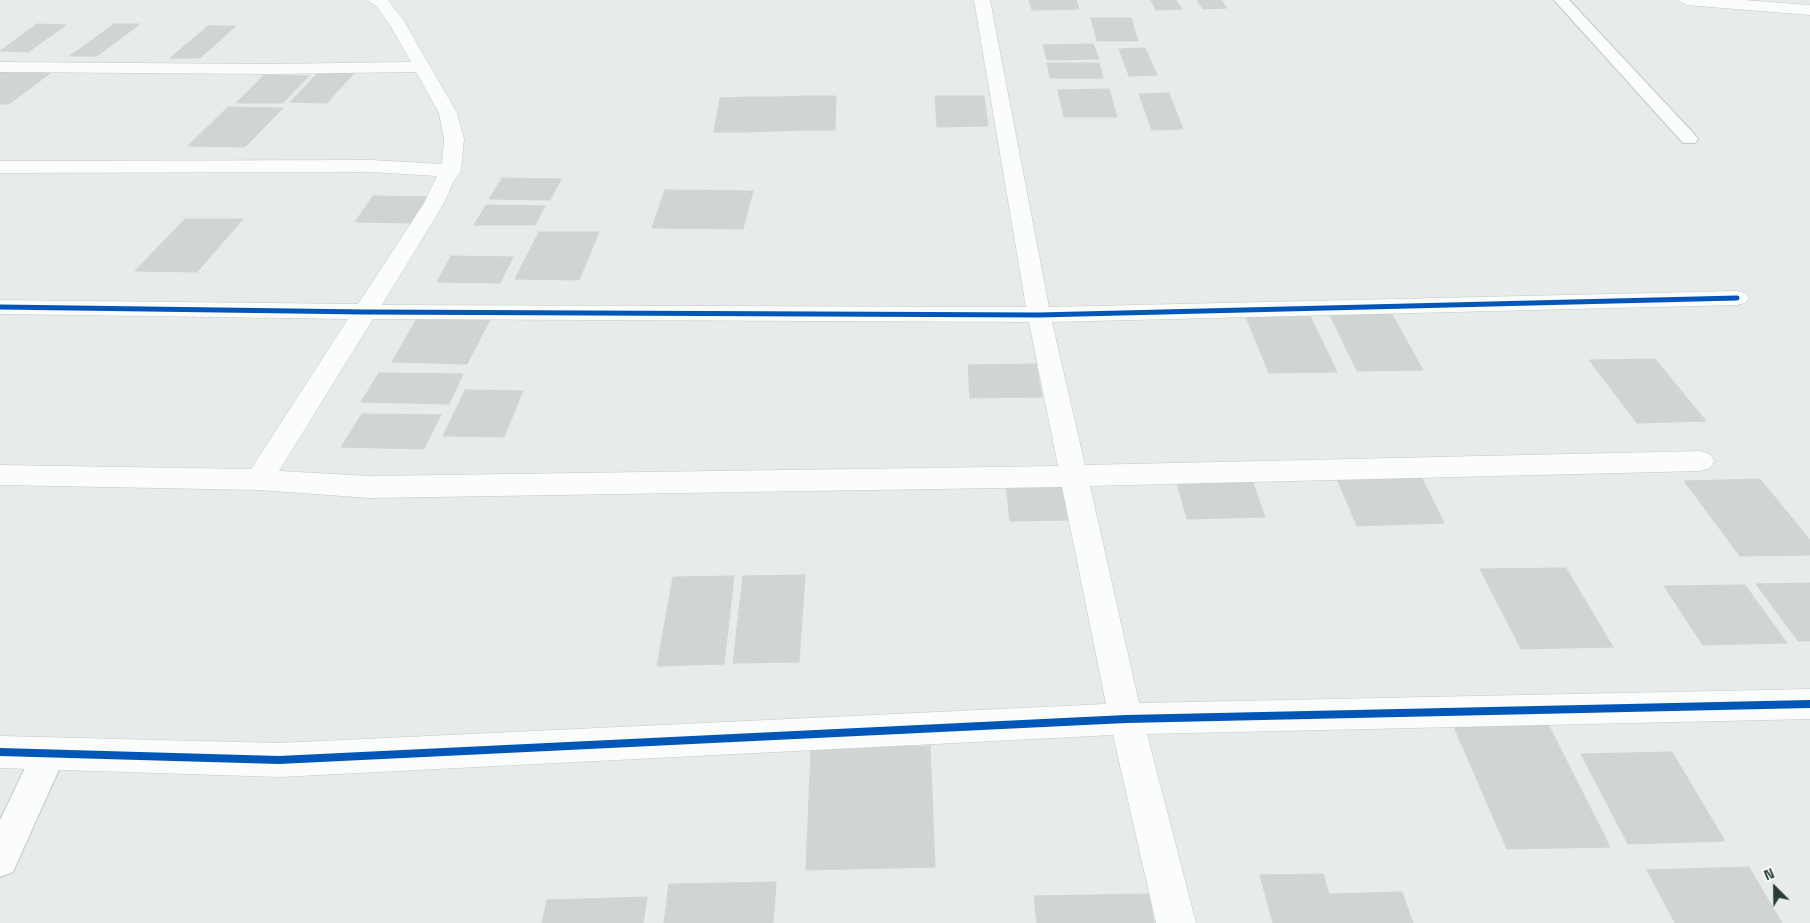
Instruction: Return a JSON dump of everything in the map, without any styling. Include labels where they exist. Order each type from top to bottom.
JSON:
[{"type":"street","points":[[259,480],[451,171],[454,139],[448,113],[398,24],[382,3],[375,0]]},
{"type":"street","points":[[982,0],[1039,315],[1126,719],[1176,923]]},
{"type":"street","points":[[1686,0],[1810,10]]},
{"type":"street","points":[[0,67],[258,69],[423,67]]},
{"type":"street","points":[[0,167],[372,166],[451,171]]},
{"type":"street","points":[[0,306],[365,312],[1039,315],[1737,298]]},
{"type":"street","points":[[0,475],[259,480],[370,487],[1073,476],[1700,461]]},
{"type":"street","points":[[0,752],[279,760],[1126,719],[1810,704]]},
{"type":"lane","points":[[1561,0],[1689,139]]},
{"type":"lane","points":[[0,859],[49,754]]},
{"type":"building","points":[[1029,0],[1076,0],[1079,9],[1032,10]]},
{"type":"building","points":[[1151,0],[1176,0],[1182,9],[1156,10]]},
{"type":"building","points":[[1197,0],[1221,0],[1227,8],[1203,9]]},
{"type":"building","points":[[1091,18],[1131,18],[1138,41],[1097,41]]},
{"type":"building","points":[[37,24],[66,25],[28,52],[0,51]]},
{"type":"building","points":[[114,24],[140,24],[97,56],[70,56]]},
{"type":"building","points":[[208,26],[236,26],[200,58],[170,58]]},
{"type":"building","points":[[1093,44],[1099,59],[1047,60],[1043,45]]},
{"type":"building","points":[[1145,48],[1157,75],[1129,76],[1119,49]]},
{"type":"building","points":[[1047,63],[1099,63],[1103,78],[1050,78]]},
{"type":"building","points":[[0,71],[52,72],[9,104],[0,104]]},
{"type":"building","points":[[319,72],[355,72],[327,103],[290,102]]},
{"type":"building","points":[[264,75],[309,76],[283,103],[236,103]]},
{"type":"building","points":[[1109,89],[1117,117],[1064,117],[1058,90]]},
{"type":"building","points":[[1169,93],[1183,129],[1152,130],[1139,94]]},
{"type":"building","points":[[807,96],[836,96],[835,130],[805,130]]},
{"type":"building","points":[[807,96],[805,130],[775,131],[778,97]]},
{"type":"building","points":[[935,96],[984,96],[988,126],[937,127]]},
{"type":"building","points":[[749,97],[778,97],[775,131],[744,132]]},
{"type":"building","points":[[749,97],[744,132],[714,132],[720,98]]},
{"type":"building","points":[[228,107],[283,108],[245,147],[188,146]]},
{"type":"building","points":[[502,178],[561,179],[550,200],[489,199]]},
{"type":"building","points":[[665,190],[753,191],[743,229],[652,228]]},
{"type":"building","points":[[373,196],[432,197],[415,223],[355,222]]},
{"type":"building","points":[[486,205],[545,206],[535,225],[474,225]]},
{"type":"building","points":[[185,219],[243,219],[197,272],[135,271]]},
{"type":"building","points":[[539,232],[599,232],[579,280],[515,279]]},
{"type":"building","points":[[451,256],[513,257],[500,283],[437,282]]},
{"type":"building","points":[[1392,314],[1423,370],[1357,371],[1330,315]]},
{"type":"building","points":[[419,315],[492,316],[467,364],[392,362]]},
{"type":"building","points":[[1310,316],[1337,372],[1269,373],[1246,317]]},
{"type":"building","points":[[1655,359],[1706,421],[1637,423],[1589,360]]},
{"type":"building","points":[[1036,364],[1042,397],[970,398],[968,365]]},
{"type":"building","points":[[379,373],[463,374],[449,404],[361,402]]},
{"type":"building","points":[[465,390],[523,391],[504,437],[443,436]]},
{"type":"building","points":[[362,414],[441,415],[424,449],[341,447]]},
{"type":"building","points":[[1419,472],[1444,523],[1357,526],[1335,474]]},
{"type":"building","points":[[1250,475],[1265,517],[1187,519],[1175,476]]},
{"type":"building","points":[[1760,479],[1810,540],[1810,555],[1740,556],[1684,481]]},
{"type":"building","points":[[1063,484],[1069,520],[1010,521],[1006,485]]},
{"type":"building","points":[[1566,568],[1613,647],[1521,649],[1480,569]]},
{"type":"building","points":[[805,575],[799,662],[733,663],[743,576]]},
{"type":"building","points":[[734,576],[724,664],[657,666],[673,577]]},
{"type":"building","points":[[1810,583],[1810,641],[1798,641],[1756,584]]},
{"type":"building","points":[[1745,585],[1787,643],[1703,645],[1664,586]]},
{"type":"building","points":[[1545,718],[1610,847],[1507,849],[1451,720]]},
{"type":"building","points":[[930,746],[935,867],[806,870],[811,749]]},
{"type":"building","points":[[1672,752],[1725,841],[1628,844],[1581,754]]},
{"type":"building","points":[[1749,867],[1782,923],[1675,923],[1647,870]]},
{"type":"building","points":[[1323,874],[1329,894],[1402,892],[1413,923],[1273,923],[1260,875]]},
{"type":"building","points":[[776,882],[773,923],[664,923],[669,884]]},
{"type":"building","points":[[1149,894],[1154,923],[1037,923],[1034,896]]},
{"type":"building","points":[[647,897],[643,923],[542,923],[547,900]]},
{"type":"cycle path","points":[[0,307],[365,312],[1039,315],[1737,298]]},
{"type":"cycle path","points":[[0,752],[279,760],[1126,719],[1810,704]]}]
